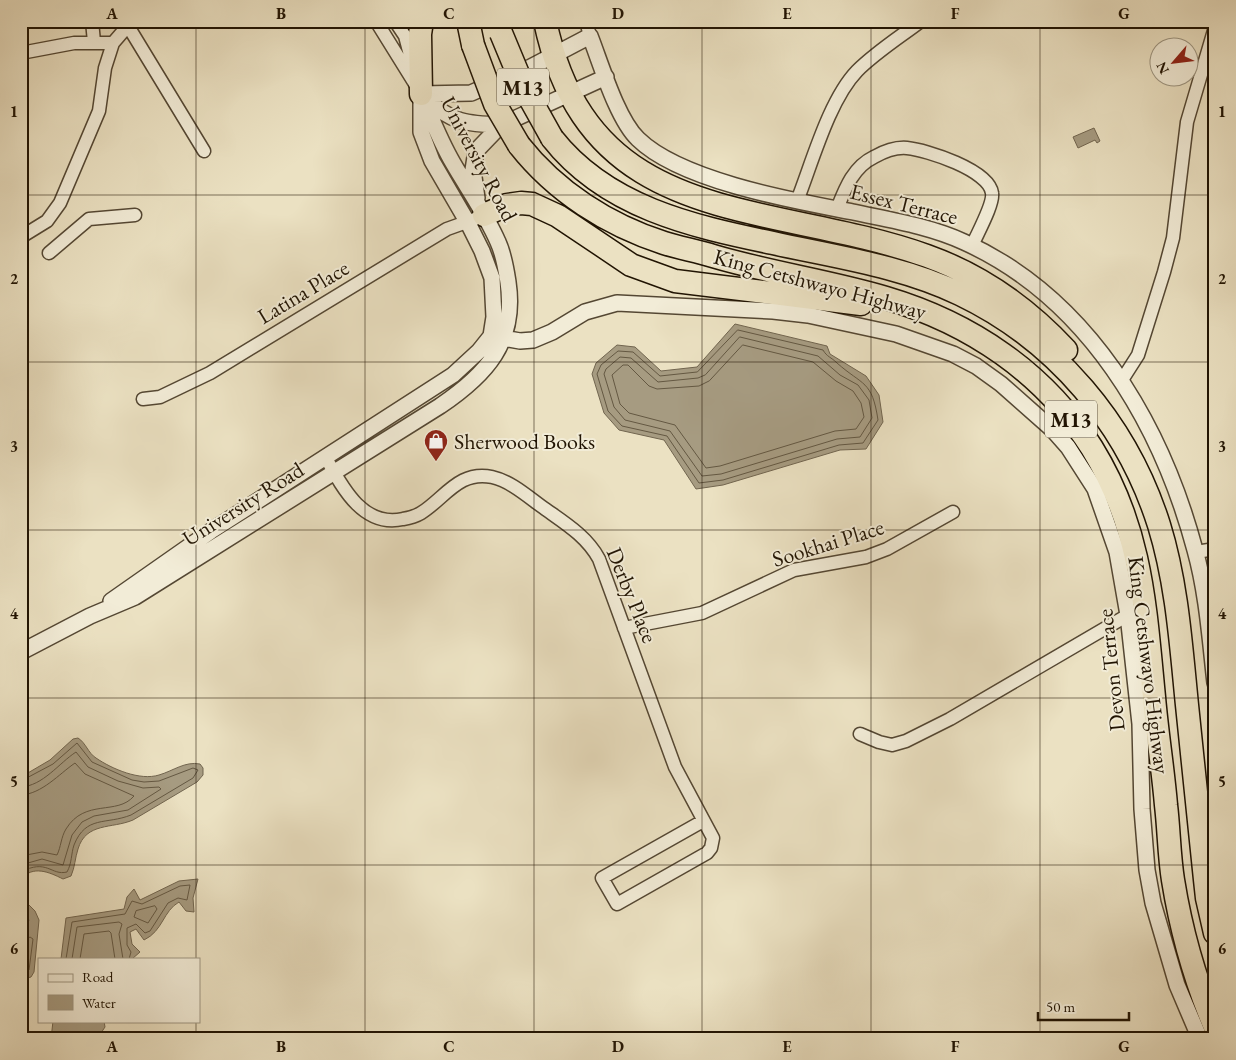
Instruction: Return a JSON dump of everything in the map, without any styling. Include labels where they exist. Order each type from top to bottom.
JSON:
[{"type":"highway","points":[[421,94],[422,21]]},
{"type":"highway","name":"King Cetshwayo Highway","points":[[468,21],[473,45],[496,104],[519,145],[533,162],[563,190],[587,207],[629,230],[736,264],[886,297],[927,312],[960,327],[1004,353],[1053,397],[1092,448],[1120,504],[1136,553],[1146,610],[1173,877],[1181,923],[1205,1002],[1215,1027]]},
{"type":"highway","points":[[545,21],[552,55],[570,95],[582,115],[614,153],[657,182],[680,192],[728,206],[892,245],[928,256],[984,283],[1011,301],[1058,341],[1084,369],[1103,395],[1123,426],[1142,462],[1154,496],[1159,527]]},
{"type":"highway","name":"King Cetshwayo Highway","points":[[499,27],[523,86],[552,138],[576,164],[611,191],[663,216],[729,234],[877,266],[930,281],[962,294],[1033,339],[1066,368],[1107,418],[1129,453],[1145,486],[1159,527],[1178,620],[1207,898],[1215,933]]},
{"type":"highway","points":[[477,214],[507,205],[532,204],[558,216],[630,265],[675,281],[927,312]]},
{"type":"street","points":[[92,21],[94,42]]},
{"type":"street","points":[[376,21],[421,94],[437,109],[458,122],[502,125]]},
{"type":"street","points":[[395,21],[405,36],[421,94]]},
{"type":"street","points":[[797,201],[835,104],[845,86],[868,61],[921,21]]},
{"type":"street","points":[[21,237],[47,221],[60,203],[99,111],[105,68],[113,42],[130,23],[204,151]]},
{"type":"street","points":[[1122,380],[1138,355],[1173,238],[1187,122],[1215,27]]},
{"type":"street","points":[[421,94],[471,92],[497,83],[552,55],[588,28]]},
{"type":"street","name":"Essex Terrace","points":[[588,28],[623,117],[633,133],[652,151],[692,171],[739,186],[797,201],[934,231],[994,257],[1024,277],[1053,301],[1122,380],[1144,417],[1164,460],[1196,552],[1207,617],[1215,683]]},
{"type":"street","points":[[21,53],[54,46],[113,42]]},
{"type":"street","points":[[477,214],[473,170],[476,151],[502,125],[606,77]]},
{"type":"street","name":"University Road","points":[[421,94],[477,214]]},
{"type":"street","name":"University Road","points":[[90,616],[231,518],[453,375],[497,337],[510,322],[511,304],[505,264],[499,243],[477,214],[436,169],[421,132],[421,94]]},
{"type":"street","points":[[837,209],[849,180],[872,157],[906,148],[934,154],[984,178],[992,190],[991,201],[972,246]]},
{"type":"street","name":"Latina Place","points":[[143,399],[160,397],[210,373],[447,229],[477,214]]},
{"type":"street","points":[[49,252],[89,219],[135,215]]},
{"type":"street","name":"Devon Terrace","points":[[497,337],[520,341],[533,340],[552,332],[585,312],[617,303],[808,315],[896,334],[953,354],[976,366],[1001,384],[1053,430],[1095,488],[1117,552],[1128,615],[1140,724],[1142,809],[1147,870],[1153,903],[1177,985],[1200,1039]]},
{"type":"street","name":"University Road","points":[[21,652],[90,616],[135,597],[467,388],[480,375],[497,337]]},
{"type":"street","name":"Derby Place","points":[[326,458],[346,492],[359,506],[371,515],[395,521],[420,514],[447,489],[466,479],[491,477],[504,481],[584,537],[599,559],[675,766],[702,821],[713,838],[711,848],[707,853],[617,904],[602,878],[702,821]]},
{"type":"street","name":"Sookhai Place","points":[[624,628],[702,613],[794,570],[866,557],[887,550],[953,512]]},
{"type":"street","points":[[231,518],[241,531]]},
{"type":"street","points":[[1196,552],[1215,549]]},
{"type":"street","points":[[860,734],[892,745],[906,741],[950,719],[1128,615]]},
{"type":"water","points":[[1094,128],[1100,141],[1097,143],[1095,140],[1078,148],[1073,137]]},
{"type":"water","points":[[735,324],[827,346],[830,354],[866,376],[879,395],[883,422],[866,449],[840,450],[723,485],[696,489],[664,440],[619,430],[604,413],[592,374],[596,363],[617,345],[635,347],[661,371],[697,367]]},
{"type":"water","points":[[78,738],[96,758],[126,773],[143,776],[159,775],[184,765],[195,763],[200,764],[203,768],[203,775],[197,782],[133,820],[93,830],[87,834],[78,849],[71,876],[63,879],[47,872],[36,871],[21,879],[21,777],[50,760],[73,739]]},
{"type":"water","points":[[198,879],[193,898],[194,912],[186,911],[179,902],[169,910],[155,932],[144,940],[136,929],[130,932],[132,944],[140,952],[133,958],[61,958],[66,918],[124,909],[127,897],[134,889],[140,900],[179,881]]},
{"type":"water","points":[[21,897],[35,911],[39,920],[34,972],[31,977],[21,980],[21,940],[29,920],[21,910]]},
{"type":"water","points":[[53,1022],[104,1022],[105,1027],[97,1039],[51,1039]]},
{"type":"place","name":"Sherwood Books","points":[[436,462]]}]
